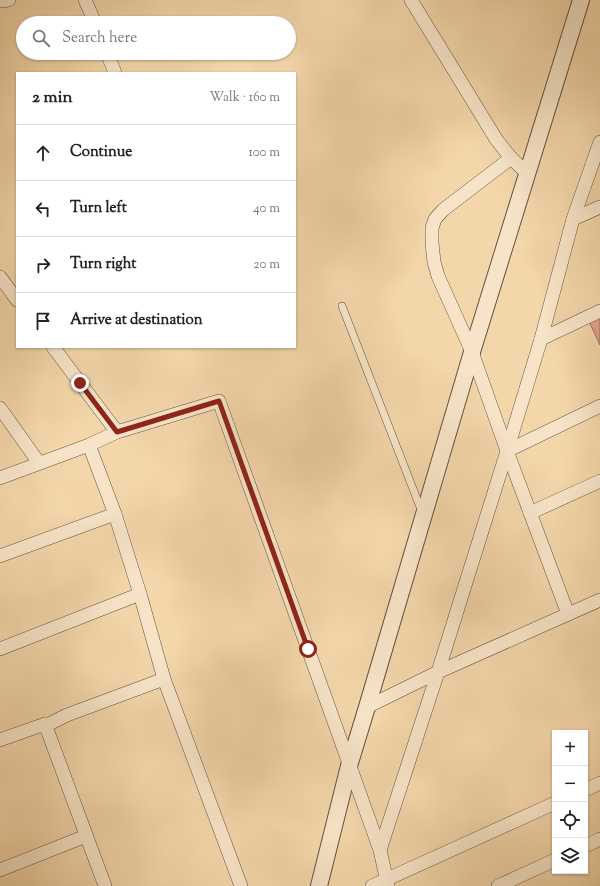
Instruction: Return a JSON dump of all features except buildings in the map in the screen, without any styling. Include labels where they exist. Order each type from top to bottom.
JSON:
[{"type":"street","points":[[0,1],[8,0]]},
{"type":"street","points":[[85,0],[92,16]]},
{"type":"street","points":[[411,0],[496,139],[511,158],[527,173]]},
{"type":"street","points":[[319,886],[349,766],[472,352],[581,0]]},
{"type":"street","points":[[110,60],[115,72]]},
{"type":"street","points":[[380,850],[438,672],[507,451],[541,339],[573,219],[600,142]]},
{"type":"street","points":[[511,158],[443,210],[436,219],[432,228],[434,262],[438,276],[472,352],[568,614]]},
{"type":"street","points":[[573,219],[600,207]]},
{"type":"street","points":[[0,277],[16,299]]},
{"type":"street","points":[[541,339],[600,311]]},
{"type":"street","points":[[54,348],[117,432]]},
{"type":"street","points":[[0,478],[89,445],[117,432],[219,401],[380,850],[387,882]]},
{"type":"street","points":[[507,451],[600,406]]},
{"type":"street","points":[[0,408],[39,464]]},
{"type":"street","points":[[89,445],[115,514],[164,679],[241,886]]},
{"type":"street","points":[[530,513],[600,481]]},
{"type":"street","points":[[0,556],[115,514]]},
{"type":"street","points":[[0,648],[140,594]]},
{"type":"street","points":[[367,707],[438,672],[600,600]]},
{"type":"street","points":[[0,740],[45,724],[49,724],[67,715],[164,679]]},
{"type":"street","points":[[45,724],[105,886]]},
{"type":"street","points":[[588,789],[600,783]]},
{"type":"street","points":[[372,886],[387,882],[552,804]]},
{"type":"street","points":[[0,870],[86,836]]},
{"type":"street","points":[[588,845],[600,839]]},
{"type":"street","points":[[498,886],[552,861]]},
{"type":"lane","points":[[342,306],[424,516]]},
{"type":"route","points":[[80,383],[117,432],[219,401],[308,649]]}]
